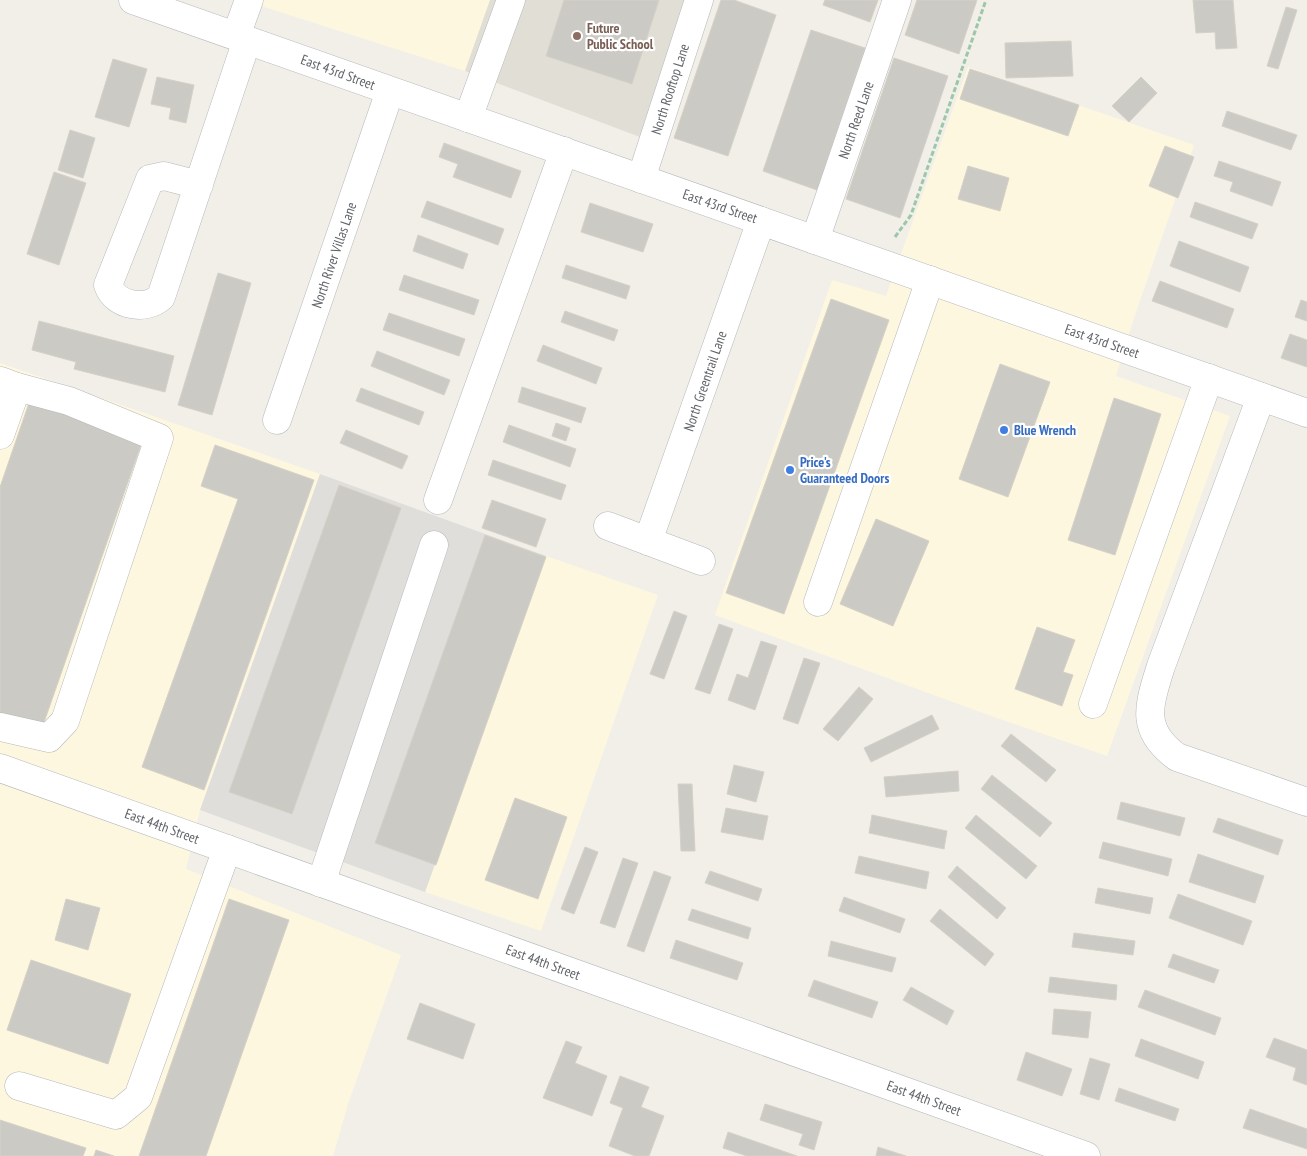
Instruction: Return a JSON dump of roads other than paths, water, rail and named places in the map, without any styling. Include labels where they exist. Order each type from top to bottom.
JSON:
[{"type":"street","name":"East 43rd Street","points":[[133,0],[1307,413]]},
{"type":"street","points":[[199,185],[164,176],[150,179],[108,285],[110,292],[117,298],[134,305],[145,306],[155,303],[161,297],[199,185],[242,38],[249,0]]},
{"type":"street","points":[[468,118],[511,0]]},
{"type":"street","name":"North Rooftop Lane","points":[[641,179],[700,0]]},
{"type":"street","name":"North Reed Lane","points":[[815,240],[897,0]]},
{"type":"street","name":"North River Villas Lane","points":[[277,420],[390,90]]},
{"type":"street","points":[[438,500],[564,151]]},
{"type":"street","name":"North Greentrail Lane","points":[[648,541],[761,221]]},
{"type":"street","points":[[818,602],[930,280]]},
{"type":"street","points":[[1093,704],[1209,378]]},
{"type":"street","points":[[0,435],[9,384],[69,401],[160,438],[65,721],[49,738],[0,727]]},
{"type":"street","points":[[1261,397],[1161,666],[1151,697],[1149,713],[1154,731],[1165,748],[1177,757],[1307,802]]},
{"type":"street","points":[[608,526],[701,561]]},
{"type":"street","points":[[321,882],[434,545]]},
{"type":"street","name":"East 44th Street","points":[[0,768],[1086,1156]]},
{"type":"street","points":[[19,1086],[116,1115],[138,1097],[227,849]]},
{"type":"place","name":"Future Public School","points":[[577,36]]},
{"type":"place","name":"Blue Wrench","points":[[1004,430]]},
{"type":"place","name":"Price's Guaranteed Doors","points":[[790,470]]}]
